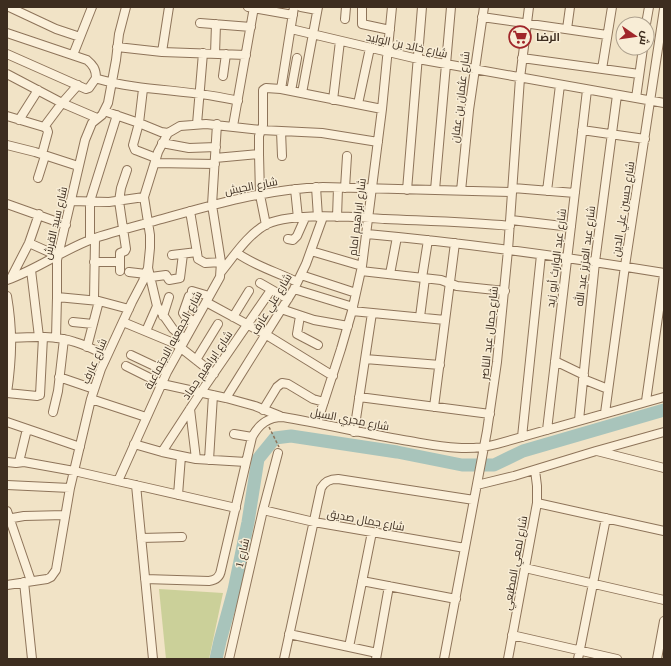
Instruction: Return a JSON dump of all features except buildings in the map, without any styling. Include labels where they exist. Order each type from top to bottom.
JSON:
[{"type":"street","points":[[9,7],[56,29],[80,37]]},
{"type":"street","points":[[73,54],[92,7]]},
{"type":"street","points":[[126,7],[117,47],[108,103],[104,111],[161,132],[168,133],[180,126],[217,124],[261,130],[322,133],[378,142]]},
{"type":"street","points":[[162,52],[169,7]]},
{"type":"street","points":[[233,126],[246,54],[252,7],[293,11],[281,89]]},
{"type":"street","points":[[301,7],[317,9],[302,93]]},
{"type":"street","points":[[345,19],[346,7]]},
{"type":"street","points":[[362,7],[362,24],[390,30]]},
{"type":"street","name":"شارع ابراهيم امام","points":[[317,423],[348,326],[362,268],[382,109],[392,7]]},
{"type":"street","points":[[407,190],[422,7]]},
{"type":"street","points":[[435,190],[451,7]]},
{"type":"street","name":"شارع عثمان بن عفان","points":[[461,190],[474,70],[484,7]]},
{"type":"street","name":"شارع جمال عبد الناصر","points":[[444,659],[490,414],[505,291],[520,78],[529,7]]},
{"type":"street","points":[[567,29],[570,7]]},
{"type":"street","points":[[602,69],[612,7]]},
{"type":"street","name":"شارع حسين علي الدين","points":[[605,413],[625,266],[664,9]]},
{"type":"street","points":[[482,17],[607,35]]},
{"type":"street","points":[[200,23],[250,27]]},
{"type":"street","points":[[215,54],[216,24]]},
{"type":"street","name":"شارع خالد بن الوليد","points":[[291,29],[388,53],[446,65],[664,103]]},
{"type":"street","points":[[7,33],[73,54],[87,60],[96,70],[96,78],[88,89],[85,89],[7,54]]},
{"type":"street","points":[[333,100],[340,41]]},
{"type":"street","points":[[117,47],[162,52],[246,54]]},
{"type":"street","points":[[358,104],[370,48]]},
{"type":"street","points":[[197,124],[203,53]]},
{"type":"street","points":[[223,76],[226,54]]},
{"type":"street","points":[[636,98],[642,56]]},
{"type":"street","points":[[291,91],[297,58]]},
{"type":"street","points":[[522,58],[639,74]]},
{"type":"street","points":[[7,74],[62,103],[97,118]]},
{"type":"street","points":[[96,78],[112,83],[143,88],[199,93],[238,101]]},
{"type":"street","points":[[44,127],[78,85]]},
{"type":"street","points":[[547,191],[560,85]]},
{"type":"street","points":[[143,88],[140,123],[133,142],[134,147],[138,151],[156,161],[215,161],[259,154]]},
{"type":"street","points":[[266,225],[260,194],[259,154],[259,136],[263,122],[262,94],[265,89],[281,89],[382,109]]},
{"type":"street","points":[[19,120],[38,90]]},
{"type":"street","name":"شارع عبد الوارث أبو زيد","points":[[547,430],[587,90]]},
{"type":"street","name":"شارع عبد العزيز عبد الله","points":[[579,420],[595,262],[617,95]]},
{"type":"street","name":"شارع سيد القرش","points":[[56,338],[56,268],[58,256],[78,166],[90,126],[102,115],[104,111]]},
{"type":"street","points":[[87,347],[93,324],[96,300],[90,201],[116,115]]},
{"type":"street","points":[[7,116],[47,129],[48,132],[44,155],[38,178]]},
{"type":"street","name":"شارع الجمعيه الاجتماعية","points":[[118,481],[146,417],[180,347],[218,282],[221,272],[221,262],[212,205],[217,124]]},
{"type":"street","points":[[582,130],[645,139]]},
{"type":"street","points":[[281,131],[282,156]]},
{"type":"street","name":"شارع عارف","points":[[7,585],[47,579],[54,574],[57,566],[70,488],[94,389],[107,356],[148,273],[150,248],[144,197],[162,143],[168,133]]},
{"type":"street","points":[[162,143],[188,148],[216,147]]},
{"type":"street","points":[[7,147],[44,155],[78,166]]},
{"type":"street","points":[[337,217],[347,156]]},
{"type":"street","points":[[120,271],[120,253],[126,250],[119,201],[121,188],[127,170]]},
{"type":"street","name":"شارع الجيش","points":[[9,279],[31,270],[92,240],[190,211],[260,194],[295,189],[316,188],[512,190],[575,193]]},
{"type":"street","name":"شارع علي عارف","points":[[226,398],[288,299],[311,251],[321,217],[316,188]]},
{"type":"street","points":[[288,239],[293,240],[296,238],[301,218],[295,189]]},
{"type":"street","points":[[71,201],[119,201],[144,197]]},
{"type":"street","points":[[7,204],[39,214],[66,225]]},
{"type":"street","points":[[190,211],[198,259],[202,262],[221,262]]},
{"type":"street","points":[[9,279],[29,243],[39,214]]},
{"type":"street","points":[[221,272],[236,253],[257,231],[266,225],[282,220],[337,217],[510,223],[571,227]]},
{"type":"street","points":[[367,234],[508,250],[625,266],[664,274],[646,402]]},
{"type":"street","points":[[390,274],[396,237]]},
{"type":"street","points":[[420,317],[428,240]]},
{"type":"street","points":[[29,243],[58,256]]},
{"type":"street","points":[[434,407],[455,243]]},
{"type":"street","points":[[311,251],[362,268],[390,274],[443,281],[457,286],[505,291]]},
{"type":"street","points":[[172,255],[197,252]]},
{"type":"street","points":[[236,253],[255,264],[280,274],[352,309],[372,313],[445,320]]},
{"type":"street","points":[[129,272],[166,276],[169,280],[181,277],[183,254]]},
{"type":"street","points":[[522,437],[541,255]]},
{"type":"street","points":[[94,262],[120,262]]},
{"type":"street","points":[[7,296],[11,361],[7,393],[37,396],[40,395],[41,337],[31,270]]},
{"type":"street","points":[[148,273],[156,306],[173,329],[185,339]]},
{"type":"street","points":[[297,282],[356,293]]},
{"type":"street","points":[[260,283],[288,299]]},
{"type":"street","name":"شارع ابراهيم حماد","points":[[162,452],[271,290]]},
{"type":"street","points":[[233,317],[249,291]]},
{"type":"street","points":[[195,322],[183,313],[191,294],[208,299],[233,317],[265,334],[333,376]]},
{"type":"street","points":[[57,297],[96,300],[129,309]]},
{"type":"street","points":[[160,337],[169,297]]},
{"type":"street","points":[[146,332],[156,306]]},
{"type":"street","points":[[281,309],[300,316],[348,326]]},
{"type":"street","points":[[354,432],[372,313]]},
{"type":"street","points":[[300,316],[297,334],[318,345]]},
{"type":"street","points":[[73,322],[93,324]]},
{"type":"street","points":[[124,322],[180,347],[214,374]]},
{"type":"street","points":[[196,360],[218,324]]},
{"type":"street","points":[[10,338],[41,337],[64,339],[107,356]]},
{"type":"street","points":[[53,412],[60,377],[64,339]]},
{"type":"street","points":[[131,355],[168,372]]},
{"type":"street","points":[[365,358],[440,365]]},
{"type":"street","points":[[555,361],[608,389]]},
{"type":"street","points":[[126,366],[162,384],[226,398],[283,417]]},
{"type":"street","points":[[60,377],[94,389]]},
{"type":"street","points":[[263,410],[276,386],[282,383],[288,384],[313,399],[324,402]]},
{"type":"street","points":[[209,460],[213,395]]},
{"type":"street","points":[[359,397],[490,414]]},
{"type":"street","name":"شارع مجري السيل","points":[[145,579],[213,581],[218,578],[220,575],[252,437],[256,429],[263,422],[276,417],[317,423],[354,432],[446,447],[483,451],[522,437],[664,397]]},
{"type":"street","points":[[91,399],[146,417]]},
{"type":"street","points":[[190,409],[196,459]]},
{"type":"street","points":[[7,422],[80,447]]},
{"type":"street","points":[[19,462],[27,429]]},
{"type":"street","points":[[477,482],[492,482],[664,432]]},
{"type":"street","points":[[234,434],[252,437]]},
{"type":"street","points":[[134,444],[196,459],[246,462]]},
{"type":"street","points":[[596,451],[664,468]]},
{"type":"street","name":"شارع 1","points":[[229,659],[263,510],[278,453]]},
{"type":"street","points":[[178,495],[182,456]]},
{"type":"street","points":[[7,462],[24,462],[74,471],[236,508]]},
{"type":"street","name":"شارع لمعي المطيعي","points":[[508,659],[536,503],[537,486],[535,470]]},
{"type":"street","points":[[284,659],[321,488],[327,481],[331,479],[338,479],[474,500]]},
{"type":"street","points":[[7,485],[70,488]]},
{"type":"street","points":[[136,485],[153,659]]},
{"type":"street","points":[[536,503],[664,531]]},
{"type":"street","name":"شارع جمال صديق","points":[[263,510],[314,522],[465,548]]},
{"type":"street","points":[[32,659],[28,582],[8,516],[65,515]]},
{"type":"street","points":[[579,655],[606,518]]},
{"type":"street","points":[[349,647],[372,532]]},
{"type":"street","points":[[141,538],[182,537]]},
{"type":"street","points":[[525,568],[664,600]]},
{"type":"street","points":[[362,581],[456,599]]},
{"type":"street","points":[[290,634],[349,647],[377,656],[389,586]]},
{"type":"street","points":[[657,659],[664,621]]},
{"type":"street","points":[[512,635],[579,655],[617,659]]},
{"type":"path","points":[[271,429],[279,444]]},
{"type":"green space","points":[[159,589],[223,593],[209,659],[166,659]]},
{"type":"waterway","points":[[216,659],[234,590],[248,522],[258,459],[275,438],[291,436],[397,452],[462,465],[494,465],[523,451],[664,410]]},
{"type":"place","name":"الرضا","points":[[520,37]]}]
